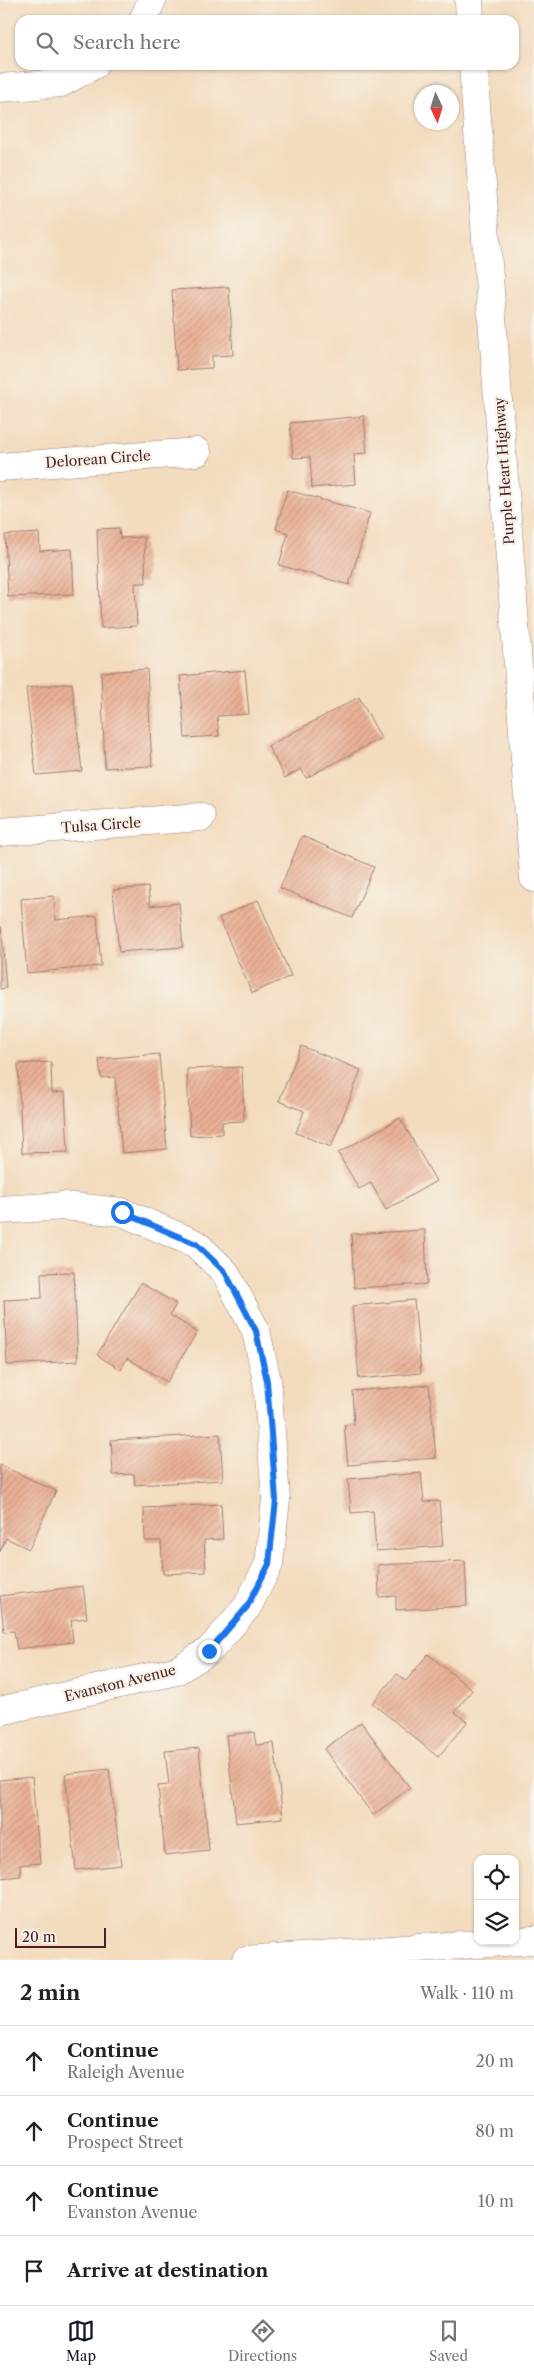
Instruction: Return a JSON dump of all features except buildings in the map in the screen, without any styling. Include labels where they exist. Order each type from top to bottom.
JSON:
[{"type":"main road","points":[[146,15],[152,0]]},
{"type":"main road","points":[[468,0],[470,15]]},
{"type":"main road","points":[[0,88],[61,83],[85,70]]},
{"type":"main road","name":"Purple Heart Highway","points":[[473,70],[534,878]]},
{"type":"main road","name":"Delorean Circle","points":[[0,467],[197,452]]},
{"type":"main road","name":"Tulsa Circle","points":[[0,832],[201,817]]},
{"type":"main road","name":"Evanston Avenue","points":[[0,1210],[64,1206],[122,1212],[196,1244],[225,1272],[256,1331],[267,1381],[276,1500],[269,1564],[247,1607],[209,1651],[176,1671],[0,1711]]},
{"type":"main road","points":[[246,1960],[534,1940]]},
{"type":"route","points":[[122,1212],[196,1244],[225,1272],[256,1331],[267,1381],[276,1500],[269,1564],[247,1607],[209,1651]]}]
